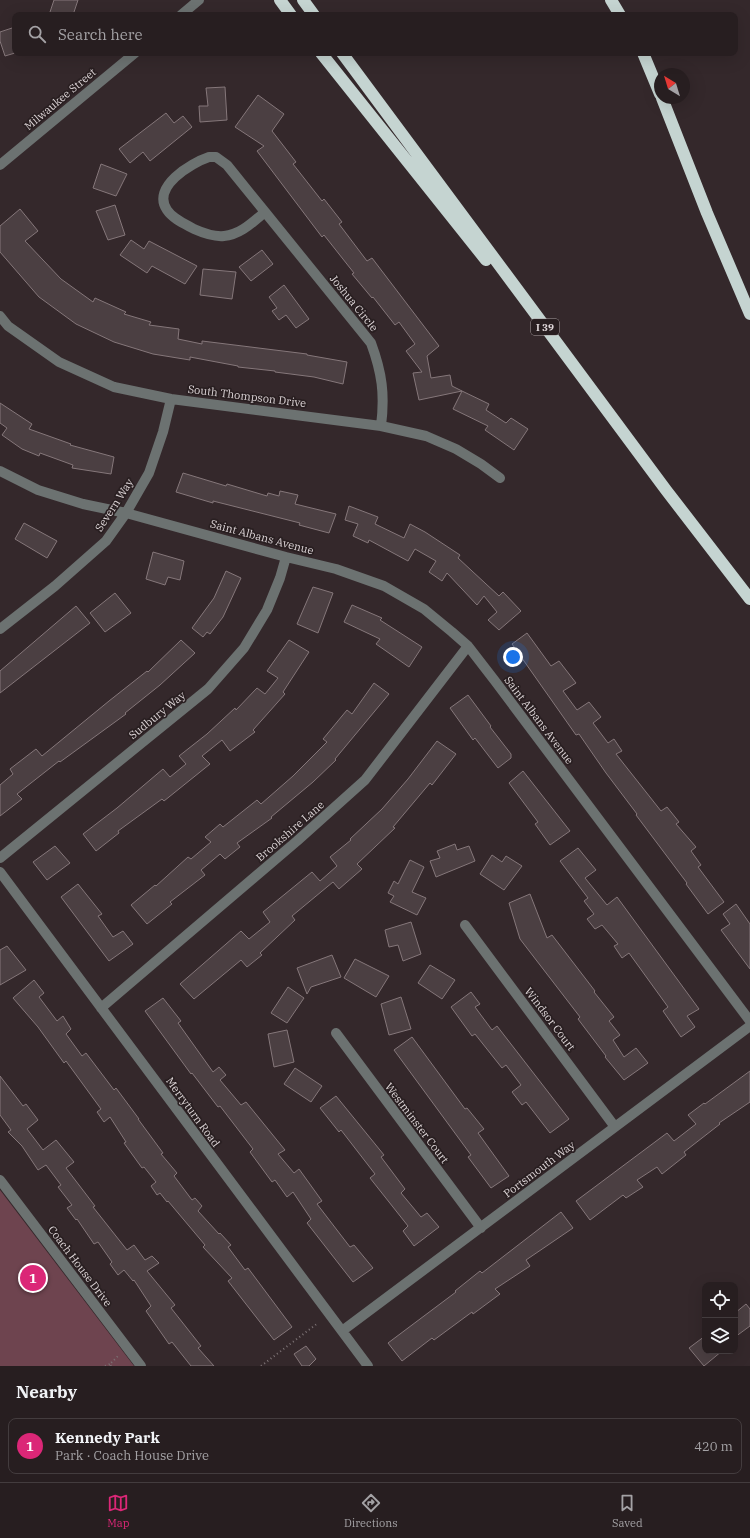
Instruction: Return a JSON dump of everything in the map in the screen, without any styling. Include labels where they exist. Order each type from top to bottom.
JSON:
[{"type":"highway","points":[[280,0],[289,12]]},
{"type":"highway","points":[[303,0],[312,12]]},
{"type":"highway","points":[[611,0],[618,12]]},
{"type":"highway","points":[[620,0],[625,12]]},
{"type":"highway","points":[[323,56],[565,360],[666,490]]},
{"type":"highway","name":"I 39","points":[[344,56],[666,490],[750,599]]},
{"type":"highway","points":[[644,56],[654,80]]},
{"type":"highway","points":[[664,104],[707,213],[750,314]]},
{"type":"street","points":[[185,12],[199,0]]},
{"type":"street","name":"Milwaukee Street","points":[[0,164],[131,56]]},
{"type":"street","name":"Joshua Circle","points":[[265,212],[244,229],[223,237],[213,236],[188,226],[172,216],[164,203],[164,194],[172,180],[200,160],[209,157],[216,157],[227,165],[371,343],[379,365],[384,403],[381,426]]},
{"type":"street","name":"South Thompson Drive","points":[[0,316],[8,326],[59,362],[114,387],[171,399],[381,426],[426,436],[456,449],[481,464],[500,478]]},
{"type":"street","name":"Severn Way","points":[[0,629],[56,586],[106,541],[126,513],[149,473],[163,432],[171,399]]},
{"type":"street","name":"Saint Albans Avenue","points":[[0,471],[38,490],[83,504],[126,513],[286,557],[336,569],[384,586],[424,609],[468,646],[750,1021]]},
{"type":"street","name":"Sudbury Way","points":[[0,858],[208,690],[244,648],[267,610],[280,578],[286,557]]},
{"type":"street","name":"Brookshire Lane","points":[[101,1008],[297,841],[365,780],[468,646]]},
{"type":"street","name":"Merryturn Road","points":[[0,872],[368,1366]]},
{"type":"street","name":"Windsor Court","points":[[465,925],[615,1127]]},
{"type":"street","name":"Portsmouth Way","points":[[342,1331],[750,1026]]},
{"type":"street","name":"Westminster Court","points":[[336,1033],[481,1228]]},
{"type":"street","name":"Coach House Drive","points":[[0,1180],[141,1366]]},
{"type":"path","points":[[261,1366],[318,1323]]},
{"type":"path","points":[[105,1366],[111,1365],[115,1358],[127,1347]]},
{"type":"shaded area","points":[[0,1190],[134,1366],[0,1366]]},
{"type":"building","points":[[54,0],[78,0],[74,12],[50,12]]},
{"type":"building","points":[[12,28],[12,54],[5,56],[0,41],[0,32]]},
{"type":"building","points":[[225,87],[227,120],[200,122],[199,106],[208,106],[206,88]]},
{"type":"building","points":[[258,95],[284,114],[272,131],[296,162],[293,164],[322,201],[324,199],[342,222],[339,224],[367,261],[372,258],[439,346],[427,356],[431,378],[450,375],[452,386],[462,391],[419,400],[413,373],[422,372],[406,351],[415,344],[399,322],[395,325],[373,297],[372,298],[352,274],[354,273],[324,235],[322,237],[257,151],[264,146],[235,127]]},
{"type":"building","points":[[166,113],[174,123],[183,116],[192,127],[150,161],[143,152],[130,163],[119,149]]},
{"type":"building","points":[[101,164],[127,174],[116,196],[93,188]]},
{"type":"building","points":[[115,205],[125,235],[108,240],[96,211]]},
{"type":"building","points":[[20,209],[38,231],[25,241],[61,279],[93,302],[95,298],[126,312],[124,314],[151,322],[149,325],[179,329],[178,339],[202,344],[202,341],[307,354],[347,362],[343,384],[314,377],[238,367],[190,357],[190,360],[153,354],[114,342],[76,324],[39,297],[0,252],[0,226]]},
{"type":"building","points":[[131,240],[144,249],[149,241],[197,266],[185,284],[152,266],[147,273],[120,255]]},
{"type":"building","points":[[262,250],[273,264],[251,281],[239,267]]},
{"type":"building","points":[[203,269],[236,272],[232,299],[200,295]]},
{"type":"building","points":[[284,285],[309,319],[296,328],[286,315],[279,320],[272,311],[277,308],[269,297]]},
{"type":"building","points":[[462,391],[489,404],[486,410],[506,423],[511,418],[528,429],[514,450],[485,430],[488,426],[453,409]]},
{"type":"building","points":[[0,403],[32,424],[29,429],[71,444],[70,445],[114,457],[111,474],[72,468],[73,465],[40,453],[39,456],[22,449],[2,435],[7,428],[0,423]]},
{"type":"building","points":[[183,473],[267,496],[268,493],[279,496],[280,491],[298,495],[295,504],[336,514],[329,533],[299,525],[300,523],[213,501],[213,503],[176,492]]},
{"type":"building","points":[[349,506],[378,517],[375,524],[404,538],[410,524],[425,532],[460,555],[458,558],[499,596],[503,592],[521,611],[499,630],[488,620],[497,612],[484,596],[477,605],[447,573],[442,581],[429,572],[436,561],[415,549],[408,561],[369,540],[368,543],[353,536],[358,524],[345,520]]},
{"type":"building","points":[[24,523],[57,541],[47,558],[15,539]]},
{"type":"building","points":[[153,552],[184,561],[180,580],[168,577],[165,585],[146,579]]},
{"type":"building","points":[[226,571],[241,578],[223,617],[210,634],[207,632],[203,637],[192,628],[214,598]]},
{"type":"building","points":[[313,587],[333,593],[318,633],[297,624]]},
{"type":"building","points":[[115,593],[131,613],[105,632],[90,613]]},
{"type":"building","points":[[352,605],[382,618],[380,620],[422,647],[409,667],[376,644],[380,639],[344,622]]},
{"type":"building","points":[[76,606],[90,623],[0,693],[0,671]]},
{"type":"building","points":[[527,633],[551,666],[559,661],[576,683],[563,691],[577,710],[589,702],[601,717],[593,723],[608,743],[614,739],[622,751],[616,754],[661,811],[667,807],[679,822],[676,824],[696,847],[691,851],[701,865],[698,867],[724,902],[708,914],[579,734],[576,735],[512,644]]},
{"type":"building","points":[[181,640],[195,653],[160,685],[125,713],[126,714],[60,762],[59,761],[17,794],[22,799],[0,816],[0,785],[13,774],[10,769],[36,749],[42,756],[109,701],[147,671],[148,672]]},
{"type":"building","points":[[289,640],[309,652],[283,692],[285,694],[253,730],[255,732],[230,751],[222,740],[202,756],[210,764],[164,801],[162,799],[118,831],[119,833],[96,851],[83,834],[117,808],[163,769],[170,777],[186,764],[179,756],[207,734],[235,708],[236,710],[257,688],[265,694],[278,678],[267,671]]},
{"type":"building","points":[[374,683],[389,694],[335,759],[336,760],[313,782],[271,817],[272,818],[237,843],[240,847],[225,859],[220,854],[201,870],[205,875],[170,902],[172,904],[147,924],[131,905],[155,885],[156,886],[188,857],[191,859],[211,842],[205,837],[220,824],[223,827],[257,800],[261,804],[293,776],[327,742],[323,739],[347,710],[352,714]]},
{"type":"building","points":[[468,695],[511,754],[511,758],[498,768],[475,738],[473,740],[450,708]]},
{"type":"building","points":[[437,741],[456,754],[432,785],[430,783],[393,827],[395,828],[357,864],[362,869],[339,889],[333,882],[292,916],[295,920],[260,953],[262,955],[247,967],[241,960],[194,999],[180,984],[241,931],[249,939],[270,922],[263,912],[312,872],[320,881],[337,866],[330,857],[351,840],[350,839],[382,809],[408,779]]},
{"type":"building","points":[[523,771],[570,831],[550,845],[535,824],[538,822],[509,783]]},
{"type":"building","points":[[455,844],[457,850],[469,846],[475,861],[436,877],[430,861],[440,858],[437,851]]},
{"type":"building","points":[[55,846],[70,863],[47,880],[33,862]]},
{"type":"building","points":[[578,848],[596,870],[585,878],[607,905],[617,897],[699,1009],[687,1016],[695,1027],[681,1037],[663,1011],[668,1007],[629,953],[622,958],[614,946],[618,944],[602,925],[595,929],[587,919],[594,914],[584,901],[588,898],[560,861]]},
{"type":"building","points":[[492,855],[502,862],[506,856],[522,866],[504,890],[480,874]]},
{"type":"building","points":[[410,860],[424,867],[412,892],[426,898],[417,915],[390,902],[394,896],[388,893],[394,881],[398,884]]},
{"type":"building","points":[[78,884],[102,914],[98,916],[113,937],[123,931],[133,944],[109,961],[61,897]]},
{"type":"building","points":[[530,894],[547,938],[552,935],[614,1017],[609,1021],[620,1035],[613,1040],[624,1057],[636,1048],[648,1063],[624,1080],[605,1057],[606,1056],[578,1019],[580,1017],[520,939],[509,903]]},
{"type":"building","points":[[736,904],[750,924],[750,969],[721,930],[730,924],[723,914]]},
{"type":"building","points":[[411,922],[421,954],[403,961],[398,945],[389,947],[385,930]]},
{"type":"building","points":[[7,946],[26,970],[0,985],[0,950]]},
{"type":"building","points":[[332,955],[341,977],[311,987],[307,994],[297,968]]},
{"type":"building","points":[[355,959],[389,976],[376,997],[344,978]]},
{"type":"building","points":[[430,965],[455,980],[442,999],[418,983]]},
{"type":"building","points":[[34,980],[44,993],[39,997],[57,1021],[63,1016],[71,1029],[66,1034],[82,1056],[86,1053],[114,1090],[116,1088],[163,1153],[161,1154],[177,1173],[174,1176],[192,1200],[195,1198],[202,1206],[198,1211],[231,1245],[228,1247],[245,1270],[248,1268],[292,1327],[274,1340],[228,1281],[232,1278],[203,1247],[205,1245],[168,1201],[167,1202],[160,1193],[157,1195],[151,1186],[156,1182],[144,1167],[142,1168],[124,1143],[126,1142],[110,1117],[104,1122],[97,1112],[101,1109],[66,1061],[64,1063],[38,1027],[13,998]]},
{"type":"building","points":[[288,987],[304,998],[287,1023],[271,1013]]},
{"type":"building","points":[[471,992],[480,1004],[475,1007],[492,1030],[497,1026],[569,1119],[550,1133],[526,1102],[522,1105],[512,1092],[521,1085],[506,1065],[502,1068],[475,1034],[472,1036],[451,1007]]},
{"type":"building","points":[[401,997],[411,1029],[389,1035],[381,1004]]},
{"type":"building","points":[[163,998],[181,1021],[178,1023],[213,1072],[219,1067],[226,1075],[220,1080],[241,1105],[246,1102],[285,1150],[278,1154],[294,1173],[299,1169],[322,1201],[317,1204],[350,1247],[354,1245],[373,1268],[353,1282],[307,1223],[311,1219],[293,1192],[287,1197],[275,1180],[272,1182],[250,1152],[253,1149],[220,1106],[218,1107],[192,1073],[191,1074],[145,1011]]},
{"type":"building","points":[[287,1030],[294,1062],[274,1067],[268,1034]]},
{"type":"building","points":[[412,1037],[465,1109],[467,1108],[484,1129],[478,1133],[509,1176],[491,1188],[468,1157],[471,1155],[394,1050]]},
{"type":"building","points":[[295,1068],[322,1086],[311,1102],[284,1084]]},
{"type":"building","points":[[750,1071],[750,1102],[719,1123],[720,1124],[684,1152],[686,1155],[662,1174],[657,1167],[637,1180],[643,1187],[626,1198],[623,1195],[590,1220],[576,1201],[667,1133],[674,1141],[696,1124],[688,1115]]},
{"type":"building","points":[[0,1076],[23,1106],[26,1104],[38,1120],[27,1129],[43,1150],[56,1140],[74,1162],[66,1168],[95,1206],[93,1207],[127,1250],[134,1245],[145,1260],[152,1256],[159,1263],[147,1271],[175,1305],[171,1308],[201,1346],[198,1348],[214,1366],[191,1366],[172,1342],[169,1344],[146,1311],[151,1306],[134,1280],[133,1281],[124,1270],[118,1275],[110,1264],[112,1262],[98,1242],[94,1244],[77,1219],[76,1220],[67,1208],[72,1205],[58,1187],[61,1185],[46,1165],[38,1170],[22,1146],[8,1132],[11,1130],[0,1115]]},
{"type":"building","points":[[336,1096],[384,1155],[381,1157],[405,1189],[401,1193],[421,1217],[427,1213],[439,1227],[414,1246],[403,1231],[408,1226],[370,1178],[375,1174],[341,1130],[339,1132],[320,1108]]},
{"type":"building","points":[[561,1212],[573,1228],[526,1260],[530,1266],[495,1289],[500,1294],[473,1314],[472,1312],[434,1340],[432,1338],[402,1361],[388,1343],[456,1292],[455,1291],[480,1271],[482,1273]]},
{"type":"building","points":[[746,1304],[750,1309],[750,1326],[738,1335],[738,1318],[738,1311]]},
{"type":"building","points":[[702,1338],[702,1354],[718,1354],[704,1366],[689,1348]]},
{"type":"building","points":[[306,1346],[316,1359],[309,1366],[302,1366],[294,1354]]},
{"type":"place","name":"Kennedy Park","points":[[33,1278]]}]
